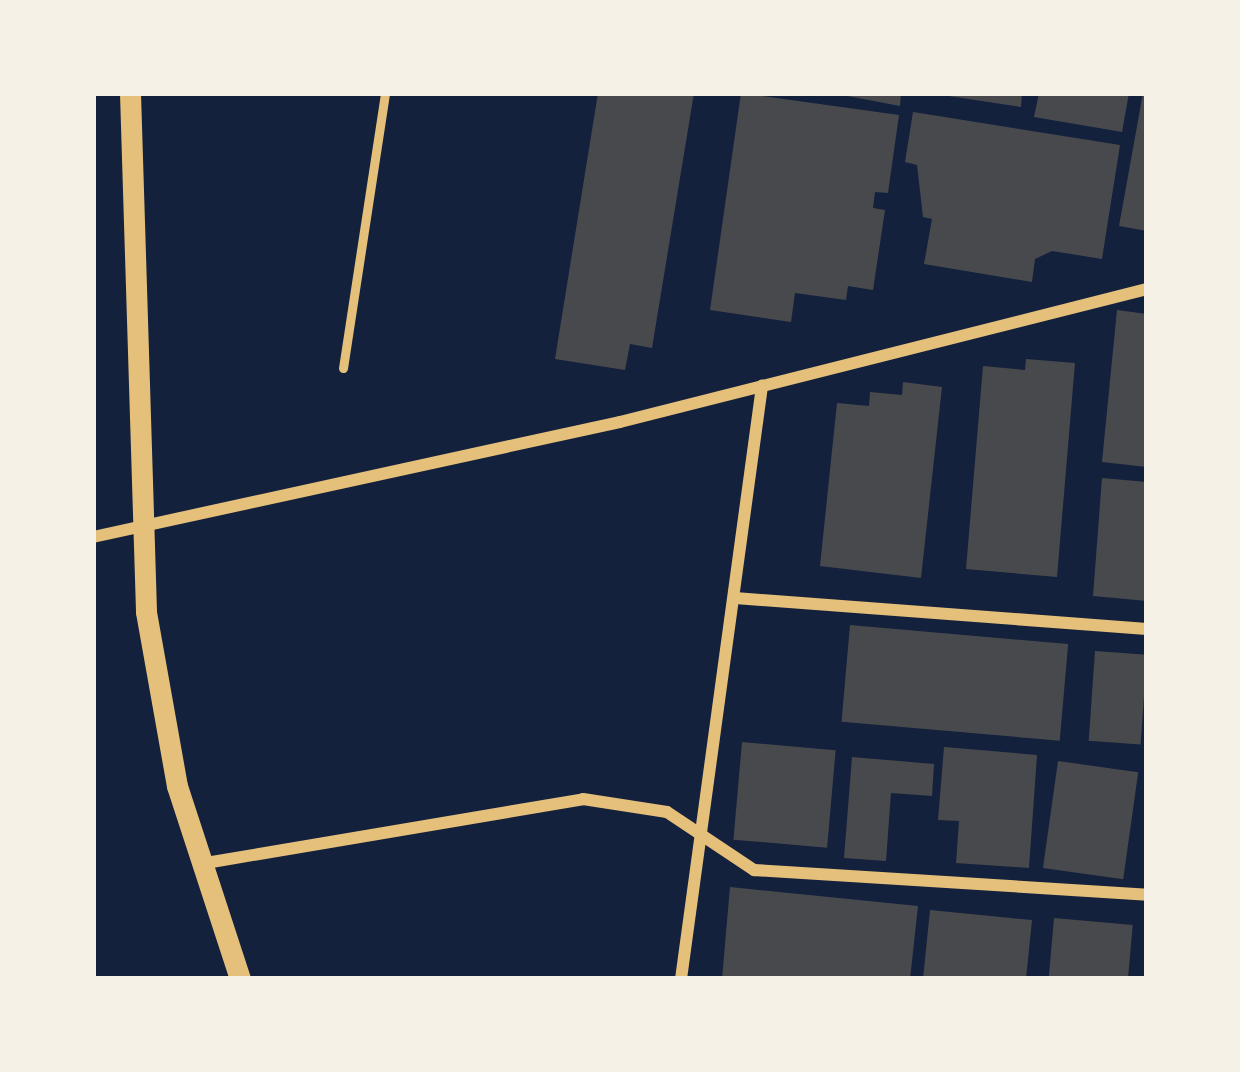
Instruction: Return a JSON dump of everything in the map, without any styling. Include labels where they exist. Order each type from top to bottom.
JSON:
[{"type":"street","points":[[130,93],[140,529],[157,686],[200,864],[240,979]]},
{"type":"street","points":[[93,537],[762,386],[1147,289]]},
{"type":"street","points":[[681,979],[762,386]]},
{"type":"street","points":[[735,598],[1147,629]]},
{"type":"street","points":[[200,864],[583,800],[667,812],[701,840],[754,869],[1147,895]]},
{"type":"lane","points":[[343,368],[385,93]]},
{"type":"building","points":[[598,93],[694,93],[652,348],[630,344],[625,370],[555,359]]},
{"type":"building","points":[[741,93],[899,115],[888,193],[875,192],[873,208],[885,210],[873,290],[848,286],[846,300],[795,293],[791,322],[710,310]]},
{"type":"building","points":[[832,93],[901,93],[900,106]]},
{"type":"building","points":[[929,93],[1022,93],[1021,107]]},
{"type":"building","points":[[1039,93],[1129,93],[1122,132],[1034,117]]},
{"type":"building","points":[[1143,93],[1147,93],[1147,231],[1119,226]]},
{"type":"building","points":[[913,112],[1120,145],[1102,259],[1052,251],[1035,259],[1032,282],[924,264],[932,219],[923,217],[917,165],[905,162]]},
{"type":"building","points":[[1117,310],[1147,314],[1147,467],[1102,462]]},
{"type":"building","points":[[1026,359],[1075,363],[1057,577],[966,569],[983,366],[1025,370]]},
{"type":"building","points":[[903,382],[942,387],[921,578],[820,566],[837,403],[869,406],[870,392],[902,395]]},
{"type":"building","points":[[1102,478],[1147,482],[1147,601],[1093,596]]},
{"type":"building","points":[[850,625],[1068,644],[1060,741],[842,722]]},
{"type":"building","points":[[1095,651],[1147,655],[1141,744],[1089,741]]},
{"type":"building","points":[[742,742],[836,750],[827,848],[733,840]]},
{"type":"building","points":[[944,747],[1037,755],[1029,868],[956,863],[959,821],[938,820]]},
{"type":"building","points":[[852,757],[934,764],[932,796],[891,793],[886,861],[844,858]]},
{"type":"building","points":[[1058,761],[1138,772],[1123,879],[1043,868]]},
{"type":"building","points":[[730,887],[918,906],[910,979],[722,979]]},
{"type":"building","points":[[930,910],[1032,920],[1026,979],[923,979]]},
{"type":"building","points":[[1054,918],[1133,925],[1128,979],[1049,979]]}]
